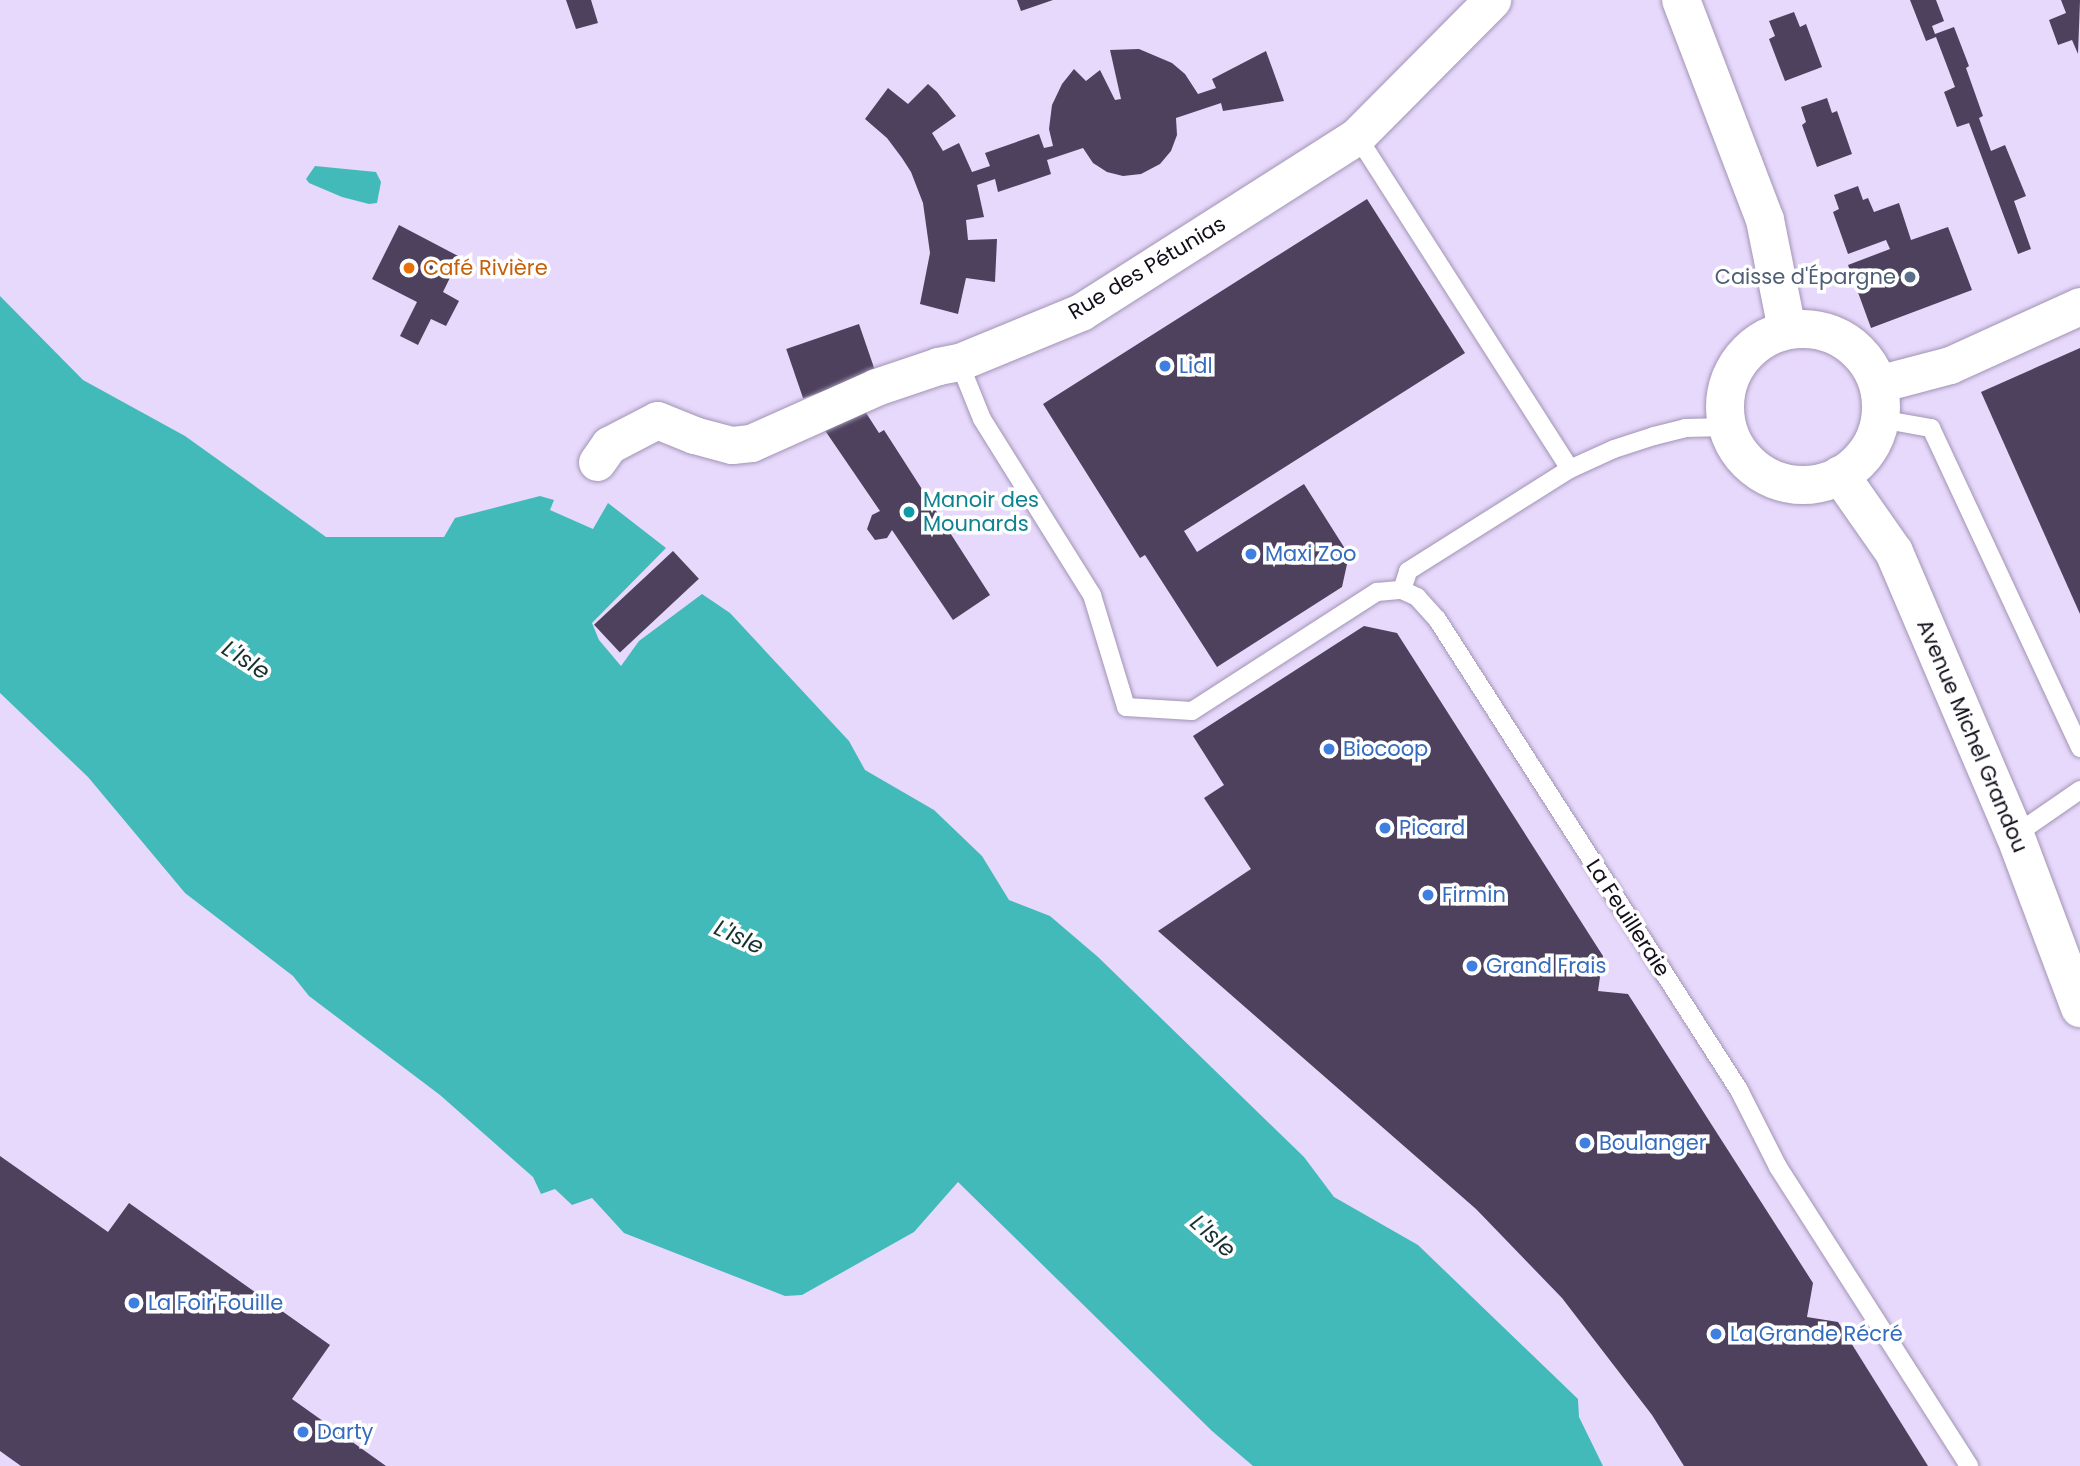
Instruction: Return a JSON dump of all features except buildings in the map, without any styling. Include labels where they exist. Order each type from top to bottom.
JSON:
[{"type":"main road","points":[[1681,0],[1765,220],[1787,329]]},
{"type":"main road","points":[[1810,328],[1833,334],[1853,346],[1868,363],[1879,402],[1866,452],[1840,475],[1821,483],[1801,485],[1781,482],[1763,474],[1746,461],[1734,445],[1727,427],[1724,401],[1730,376],[1744,354],[1763,338],[1787,329],[1810,328]]},
{"type":"main road","name":"Avenue Michel Grandou","points":[[1840,475],[1894,552],[2015,835],[2080,1008]]},
{"type":"street","name":"Rue des Pétunias","points":[[597,462],[609,445],[657,420],[694,435],[732,445],[751,443],[876,387],[938,366],[959,362],[1081,312],[1357,136],[1492,0]]},
{"type":"street","points":[[1879,402],[1950,365],[2080,306]]},
{"type":"lane","points":[[1357,136],[1570,469]]},
{"type":"lane","points":[[959,362],[982,419],[1092,594],[1126,708],[1192,711],[1377,592],[1402,590],[1408,571],[1570,469],[1614,449],[1654,436],[1685,428],[1727,427]]},
{"type":"lane","points":[[1879,402],[1931,428],[2080,748]]},
{"type":"lane","name":"La Feuilleraie","points":[[1402,590],[1416,597],[1437,619],[1739,1090],[1778,1167],[1969,1466]]},
{"type":"lane","points":[[2015,835],[2080,790]]},
{"type":"water","points":[[315,166],[376,172],[381,182],[377,203],[369,204],[342,197],[309,183],[306,179]]},
{"type":"water","name":"L'Isle","points":[[0,296],[83,380],[185,436],[326,537],[444,537],[455,518],[540,496],[554,500],[550,510],[593,529],[608,503],[666,548],[592,623],[599,640],[621,666],[639,641],[702,594],[730,613],[849,741],[865,770],[934,810],[982,856],[1009,900],[1050,916],[1098,957],[1304,1157],[1334,1197],[1418,1245],[1578,1399],[1579,1417],[1603,1466],[1253,1466],[1212,1431],[958,1182],[914,1232],[802,1295],[785,1296],[624,1233],[592,1198],[572,1205],[555,1189],[541,1194],[533,1177],[440,1095],[309,996],[293,976],[185,893],[88,777],[0,693]]},
{"type":"place","name":"Café Rivière","points":[[409,268]]},
{"type":"place","name":"Caisse d'Épargne","points":[[1910,277]]},
{"type":"place","name":"Lidl","points":[[1165,366]]},
{"type":"place","name":"Manoir des Mounards","points":[[909,512]]},
{"type":"place","name":"Maxi Zoo","points":[[1251,554]]},
{"type":"place","name":"Biocoop","points":[[1329,749]]},
{"type":"place","name":"Picard","points":[[1385,828]]},
{"type":"place","name":"Firmin","points":[[1428,895]]},
{"type":"place","name":"Grand Frais","points":[[1472,966]]},
{"type":"place","name":"Boulanger","points":[[1585,1143]]},
{"type":"place","name":"La Foir'Fouille","points":[[134,1303]]},
{"type":"place","name":"La Grande Récré","points":[[1716,1334]]},
{"type":"place","name":"Darty","points":[[303,1432]]}]
